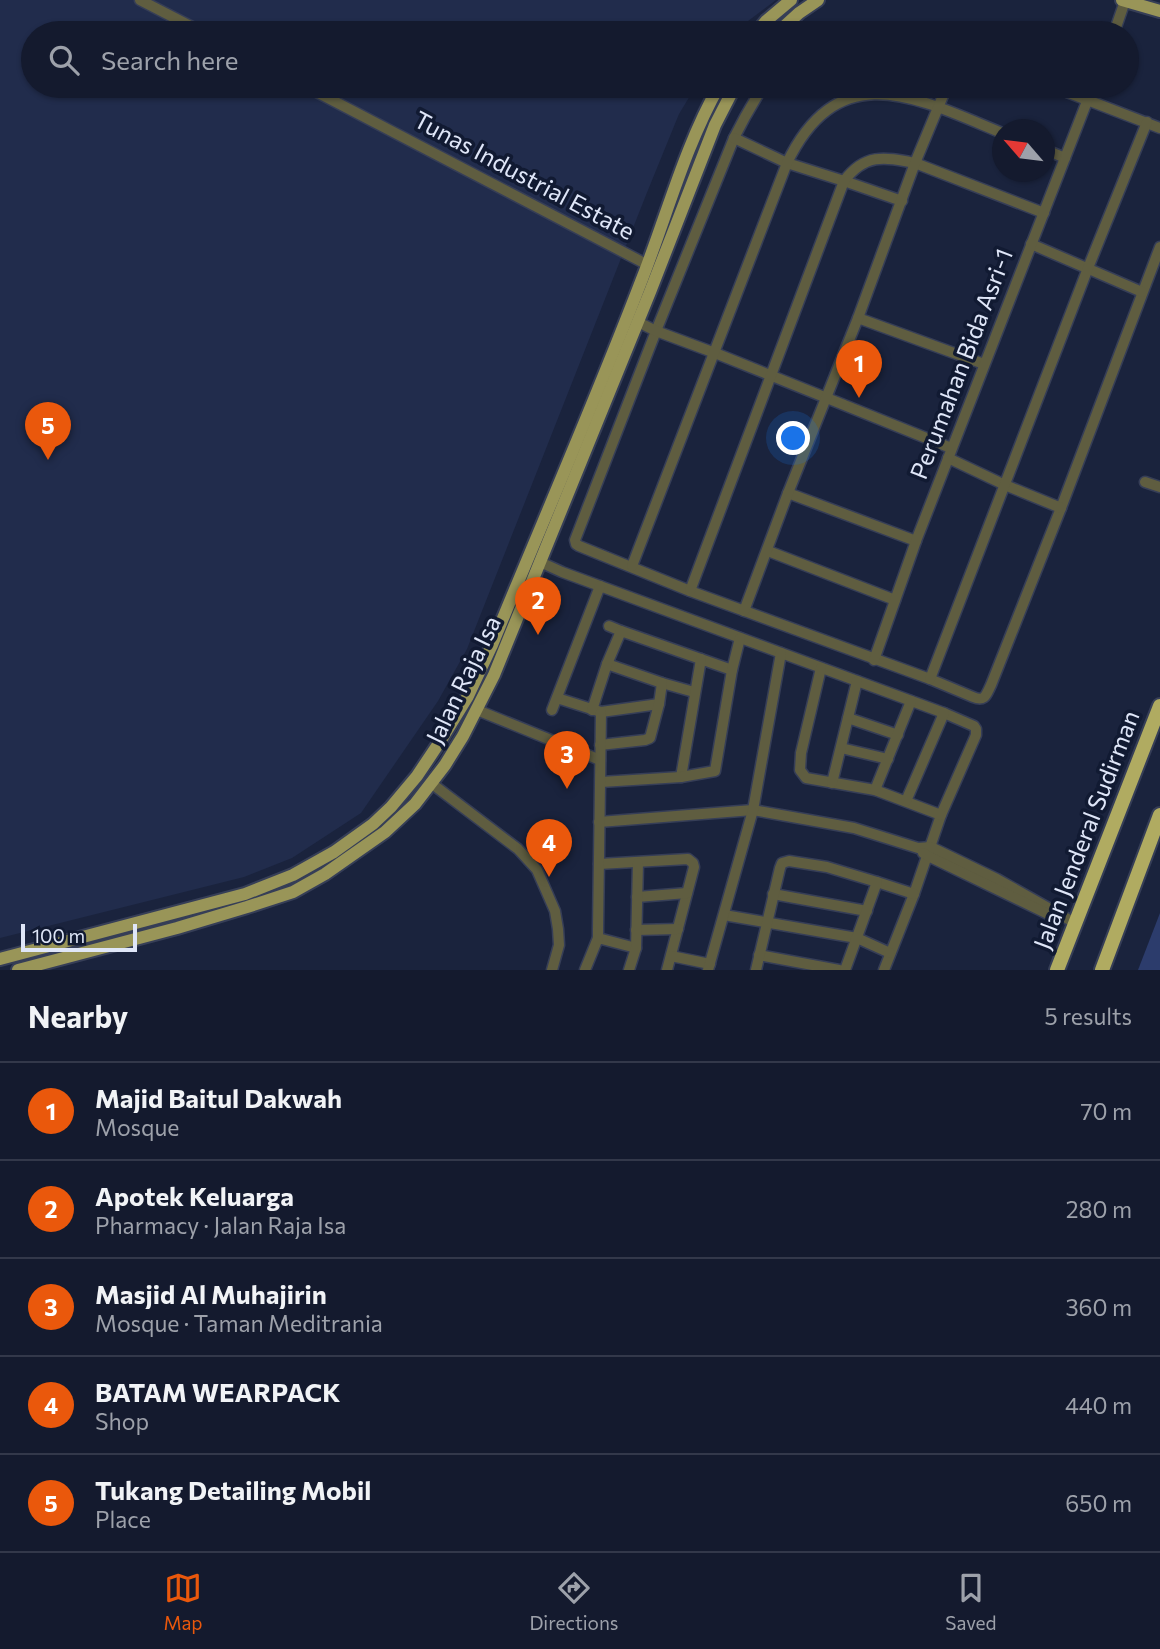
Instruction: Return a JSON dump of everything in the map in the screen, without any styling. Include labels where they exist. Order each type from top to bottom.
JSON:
[{"type":"highway","name":"Jalan Jenderal Sudirman","points":[[1057,970],[1160,706]]},
{"type":"highway","points":[[1102,970],[1160,815]]},
{"type":"main road","points":[[767,21],[791,0]]},
{"type":"main road","points":[[790,21],[818,0]]},
{"type":"main road","points":[[1124,0],[1160,11]]},
{"type":"main road","name":"Jalan Raja Isa","points":[[18,970],[177,928],[293,892],[362,849],[415,804],[445,765],[494,675],[638,322],[668,204],[713,98]]},
{"type":"main road","name":"Jalan Raja Isa","points":[[0,959],[256,890],[293,876],[354,838],[391,807],[417,776],[468,696],[729,98]]},
{"type":"main road","points":[[354,838],[362,849]]},
{"type":"street","points":[[140,0],[181,21]]},
{"type":"street","points":[[1118,21],[1124,0]]},
{"type":"street","name":"Tunas Industrial Estate","points":[[328,98],[653,267]]},
{"type":"street","points":[[757,98],[734,138],[656,331],[575,540],[576,544],[690,591],[980,700],[986,694],[1061,508],[1160,247]]},
{"type":"street","points":[[632,566],[787,163],[797,143],[818,116],[850,98]]},
{"type":"street","points":[[903,98],[938,107],[992,129]]},
{"type":"street","points":[[744,611],[942,98]]},
{"type":"street","points":[[1083,98],[1160,128]]},
{"type":"street","name":"Perumahan Bida Asri-1","points":[[874,660],[916,541],[1088,100]]},
{"type":"street","points":[[930,679],[1147,122]]},
{"type":"street","points":[[734,138],[787,163],[902,201]]},
{"type":"street","points":[[1055,154],[1065,158]]},
{"type":"street","points":[[690,591],[844,181],[857,167],[875,158],[915,163],[1044,213]]},
{"type":"street","points":[[1031,244],[1142,292]]},
{"type":"street","points":[[858,318],[984,364]]},
{"type":"street","points":[[638,322],[825,397],[950,453],[1005,485],[1061,508]]},
{"type":"street","points":[[1145,482],[1160,487]]},
{"type":"street","points":[[789,493],[916,541]]},
{"type":"street","points":[[768,551],[895,600]]},
{"type":"street","points":[[540,562],[974,726],[977,732],[942,815],[915,894],[884,970]]},
{"type":"street","points":[[552,710],[600,586]]},
{"type":"street","points":[[608,626],[732,670]]},
{"type":"street","points":[[585,970],[598,938],[601,782],[596,711],[607,664],[621,631]]},
{"type":"street","points":[[601,782],[681,776],[713,772],[716,769],[732,670],[740,638]]},
{"type":"street","points":[[671,956],[709,967],[753,810],[781,653]]},
{"type":"street","points":[[681,776],[701,659]]},
{"type":"street","points":[[607,664],[694,692]]},
{"type":"street","points":[[821,668],[801,754],[800,770],[806,778],[876,790],[942,815]]},
{"type":"street","points":[[832,783],[857,681]]},
{"type":"street","points":[[600,746],[648,739],[652,733],[662,683]]},
{"type":"street","points":[[557,698],[596,711],[659,704]]},
{"type":"street","points":[[876,790],[911,701]]},
{"type":"street","points":[[477,710],[600,760]]},
{"type":"street","points":[[906,801],[944,713]]},
{"type":"street","points":[[848,718],[898,735]]},
{"type":"street","points":[[841,748],[888,759]]},
{"type":"street","points":[[431,783],[518,849],[537,870],[555,911],[558,929],[559,945],[552,970]]},
{"type":"street","points":[[599,822],[753,810],[854,828],[929,852],[1075,923]]},
{"type":"street","points":[[599,864],[688,859],[693,863],[667,970]]},
{"type":"street","points":[[756,970],[773,894],[780,868],[785,861],[828,867],[915,894]]},
{"type":"street","points":[[629,970],[636,948],[638,863]]},
{"type":"street","points":[[845,970],[877,882]]},
{"type":"street","points":[[637,897],[687,893]]},
{"type":"street","points":[[773,894],[867,911]]},
{"type":"street","points":[[724,915],[857,938],[890,953]]},
{"type":"street","points":[[636,930],[678,929]]},
{"type":"street","points":[[598,938],[636,948]]},
{"type":"street","points":[[759,955],[839,970]]},
{"type":"shaded area","points":[[0,0],[776,0],[748,21],[21,21],[21,98],[689,98],[679,114],[646,195],[467,649],[438,701],[361,813],[292,858],[244,877],[0,938]]},
{"type":"shaded area","points":[[1160,913],[1160,970],[1138,970]]},
{"type":"place","name":"Majid Baitul Dakwah","points":[[859,398]]},
{"type":"place","name":"Tukang Detailing Mobil","points":[[48,460]]},
{"type":"place","name":"Apotek Keluarga","points":[[538,635]]},
{"type":"place","name":"Masjid Al Muhajirin","points":[[567,789]]},
{"type":"place","name":"BATAM WEARPACK","points":[[549,877]]}]
